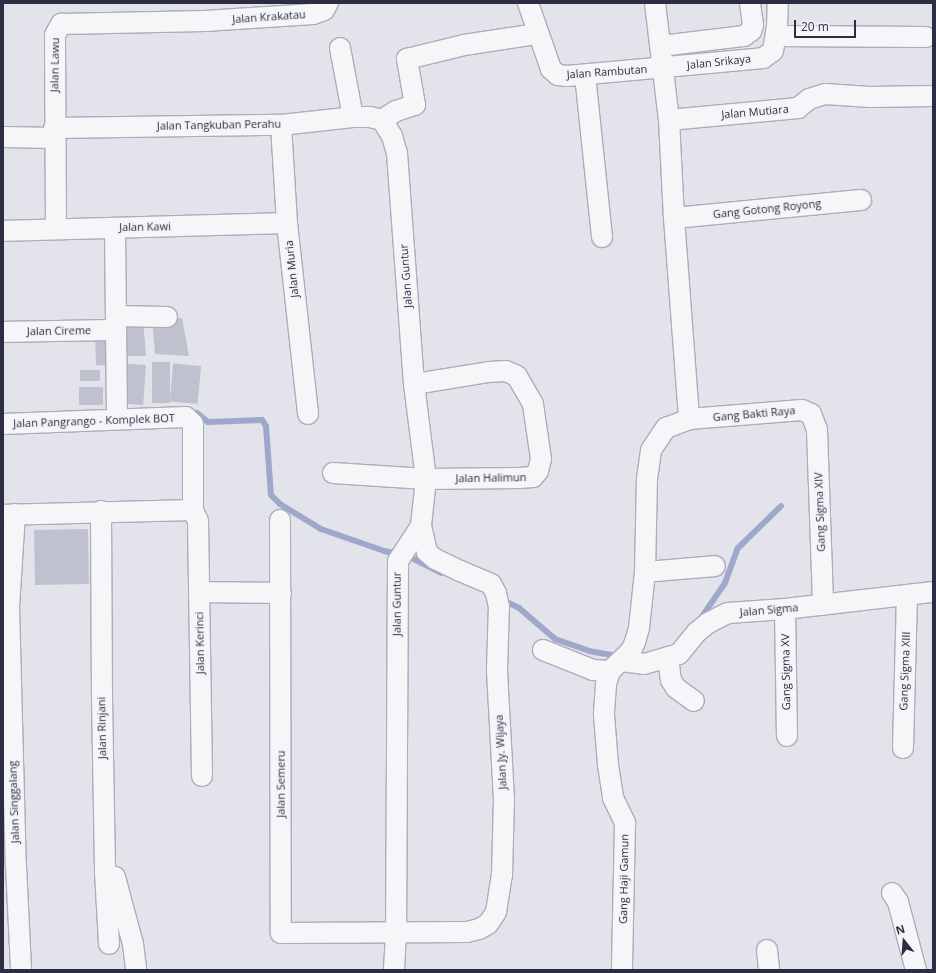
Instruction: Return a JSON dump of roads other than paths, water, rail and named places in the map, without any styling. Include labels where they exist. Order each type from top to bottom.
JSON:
[{"type":"street","name":"Jalan Krakatau","points":[[205,21],[313,14],[324,10],[328,3]]},
{"type":"street","name":"Jalan Rambutan","points":[[528,3],[537,34],[551,70],[555,73],[567,76],[663,69]]},
{"type":"street","points":[[656,3],[669,120],[674,218],[689,419]]},
{"type":"street","points":[[661,46],[744,36],[751,31],[753,25],[750,3]]},
{"type":"street","name":"Jalan Srikaya","points":[[663,69],[763,58],[773,51],[776,36],[778,3]]},
{"type":"street","name":"Jalan Lawu","points":[[56,229],[54,133],[55,35],[61,24],[205,21]]},
{"type":"street","points":[[382,120],[396,111],[415,105],[407,59],[464,45],[537,34]]},
{"type":"street","points":[[776,36],[926,37]]},
{"type":"street","points":[[340,48],[353,117]]},
{"type":"street","points":[[585,75],[602,237]]},
{"type":"street","name":"Jalan Mutiara","points":[[669,120],[798,108],[809,99],[825,94],[870,98],[933,96]]},
{"type":"street","name":"Jalan Tangkuban Perahu","points":[[3,137],[54,133],[281,124],[353,117],[370,117],[382,120]]},
{"type":"street","name":"Jalan Guntur","points":[[382,120],[392,136],[397,153],[414,384],[426,480],[421,526],[402,554],[396,932],[394,970]]},
{"type":"street","name":"Jalan Muria","points":[[281,124],[287,223],[308,414]]},
{"type":"street","name":"Gang Gotong Royong","points":[[674,218],[861,200]]},
{"type":"street","name":"Jalan Kawi","points":[[3,231],[287,223]]},
{"type":"street","points":[[115,228],[117,419]]},
{"type":"street","name":"Jalan Cireme","points":[[3,332],[116,323],[167,317]]},
{"type":"street","name":"Jalan Halimun","points":[[414,384],[489,372],[506,371],[517,376],[533,404],[541,459],[538,471],[533,477],[426,480]]},
{"type":"street","name":"Gang Bakti Raya","points":[[616,666],[631,651],[635,642],[645,572],[647,479],[651,450],[666,428],[689,419],[802,410],[811,414],[814,420]]},
{"type":"street","name":"Jalan Pangrango - Komplek BOT","points":[[3,424],[186,417],[193,424],[193,510]]},
{"type":"street","name":"Gang Sigma XIV","points":[[814,420],[817,430],[823,605]]},
{"type":"street","points":[[333,473],[426,480]]},
{"type":"street","points":[[9,514],[193,510]]},
{"type":"street","name":"Jalan Kerinci","points":[[193,510],[198,521],[202,776]]},
{"type":"street","name":"Jalan Rinjani","points":[[101,511],[105,872],[109,944]]},
{"type":"street","name":"Jalan Singgalang","points":[[9,514],[9,866],[21,970]]},
{"type":"street","name":"Jalan Semeru","points":[[280,520],[281,933],[396,932]]},
{"type":"street","name":"Jalan Jy. Wijaya","points":[[396,932],[468,932],[479,929],[488,924],[496,912],[502,875],[504,800],[497,669],[498,600],[491,584],[460,571],[435,558],[427,552],[421,526]]},
{"type":"street","points":[[645,572],[715,566]]},
{"type":"street","points":[[199,592],[281,593]]},
{"type":"street","name":"Jalan Sigma","points":[[543,650],[593,670],[616,666],[644,664],[679,654],[697,632],[708,623],[728,613],[784,609],[933,592]]},
{"type":"street","name":"Gang Sigma XIII","points":[[903,748],[907,595]]},
{"type":"street","name":"Gang Sigma XV","points":[[784,609],[787,736]]},
{"type":"street","points":[[668,657],[671,680],[676,688],[694,701]]},
{"type":"street","name":"Gang Haji Gamun","points":[[616,666],[606,684],[604,715],[608,765],[613,798],[625,823],[622,970]]},
{"type":"street","points":[[105,872],[113,871],[133,944],[136,970]]},
{"type":"street","points":[[892,893],[898,902],[916,970]]},
{"type":"street","points":[[767,950],[769,970]]},
{"type":"waterway","points":[[197,413],[208,422],[262,420],[266,426],[271,495],[280,504],[321,529],[384,551],[408,556],[441,573]]},
{"type":"waterway","points":[[701,618],[725,583],[738,548],[781,506]]},
{"type":"waterway","points":[[502,600],[519,608],[555,639],[589,651],[617,656]]}]
